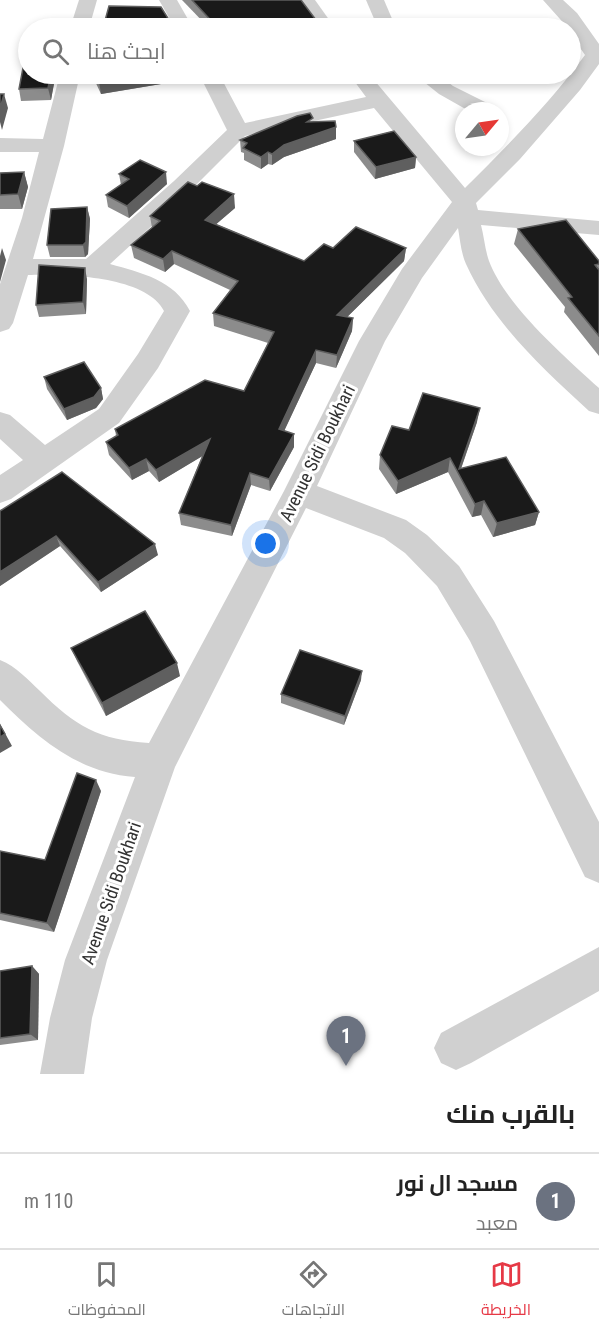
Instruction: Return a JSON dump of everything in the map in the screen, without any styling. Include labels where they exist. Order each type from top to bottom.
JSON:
[{"type":"street","points":[[83,18],[88,0]]},
{"type":"street","points":[[168,0],[178,18]]},
{"type":"street","points":[[305,0],[318,18]]},
{"type":"street","points":[[375,0],[383,18]]},
{"type":"street","points":[[552,0],[571,18]]},
{"type":"street","points":[[581,31],[597,52]]},
{"type":"street","name":"Avenue Sidi Boukhari","points":[[581,75],[597,52]]},
{"type":"street","points":[[0,323],[53,146],[68,84]]},
{"type":"street","points":[[213,84],[238,131]]},
{"type":"street","points":[[366,84],[465,209],[477,262],[501,303],[543,353],[599,404]]},
{"type":"street","points":[[438,84],[469,102]]},
{"type":"street","name":"Avenue Sidi Boukhari","points":[[509,119],[574,84]]},
{"type":"street","points":[[91,268],[182,186],[238,131],[379,101]]},
{"type":"street","points":[[0,145],[53,146]]},
{"type":"street","name":"Avenue Sidi Boukhari","points":[[63,1074],[71,1018],[86,960],[159,761],[299,492],[377,331],[411,275],[495,172],[498,156]]},
{"type":"street","points":[[465,209],[599,228]]},
{"type":"street","points":[[0,491],[100,423],[113,411],[148,361],[177,312],[172,300],[161,292],[110,272],[91,268],[18,267]]},
{"type":"street","points":[[0,423],[44,461]]},
{"type":"street","points":[[299,492],[396,529],[416,544],[448,576],[482,631],[599,863]]},
{"type":"street","points":[[0,676],[46,722],[80,746],[120,760],[159,761]]},
{"type":"street","points":[[456,1048],[599,968]]},
{"type":"building","points":[[192,0],[301,0],[314,18],[209,18]]},
{"type":"building","points":[[109,6],[161,7],[168,18],[106,18]]},
{"type":"building","points":[[20,84],[49,84],[48,88],[19,89]]},
{"type":"building","points":[[0,94],[4,94],[0,109]]},
{"type":"building","points":[[310,113],[313,118],[307,122],[335,121],[336,127],[284,145],[272,154],[268,152],[261,157],[243,148],[247,143],[240,140],[297,116]]},
{"type":"building","points":[[394,131],[416,157],[376,167],[354,141]]},
{"type":"building","points":[[140,160],[166,172],[127,206],[106,195],[129,179],[119,174]]},
{"type":"building","points":[[24,172],[18,194],[0,195],[0,173]]},
{"type":"building","points":[[188,182],[197,186],[202,182],[234,194],[205,220],[304,261],[324,244],[333,248],[356,227],[406,248],[337,315],[353,318],[337,355],[316,350],[279,429],[294,434],[269,479],[250,473],[231,525],[179,513],[210,439],[156,470],[146,459],[129,468],[106,442],[118,435],[115,429],[205,380],[244,391],[274,332],[213,313],[238,281],[172,251],[163,259],[131,245],[160,221],[150,216]]},
{"type":"building","points":[[87,207],[86,242],[83,245],[47,245],[51,209]]},
{"type":"building","points":[[566,220],[599,261],[599,264],[595,265],[599,270],[599,336],[568,298],[572,297],[518,229]]},
{"type":"building","points":[[39,265],[85,268],[83,302],[36,305]]},
{"type":"building","points":[[84,362],[101,388],[94,397],[64,409],[44,377]]},
{"type":"building","points":[[423,393],[480,408],[459,469],[506,457],[539,512],[497,523],[484,501],[475,504],[450,458],[398,481],[380,455],[392,426],[409,430]]},
{"type":"building","points":[[62,472],[155,544],[98,582],[56,536],[0,572],[0,511]]},
{"type":"building","points":[[145,611],[177,663],[102,703],[71,648]]},
{"type":"building","points":[[300,650],[362,671],[345,716],[281,694]]},
{"type":"building","points":[[0,725],[5,734],[0,737]]},
{"type":"building","points":[[77,773],[96,780],[47,923],[0,913],[0,851],[45,860]]},
{"type":"building","points":[[32,966],[30,1034],[0,1038],[0,971]]},
{"type":"place","name":"مسجد ال نور","points":[[346,1066]]}]
